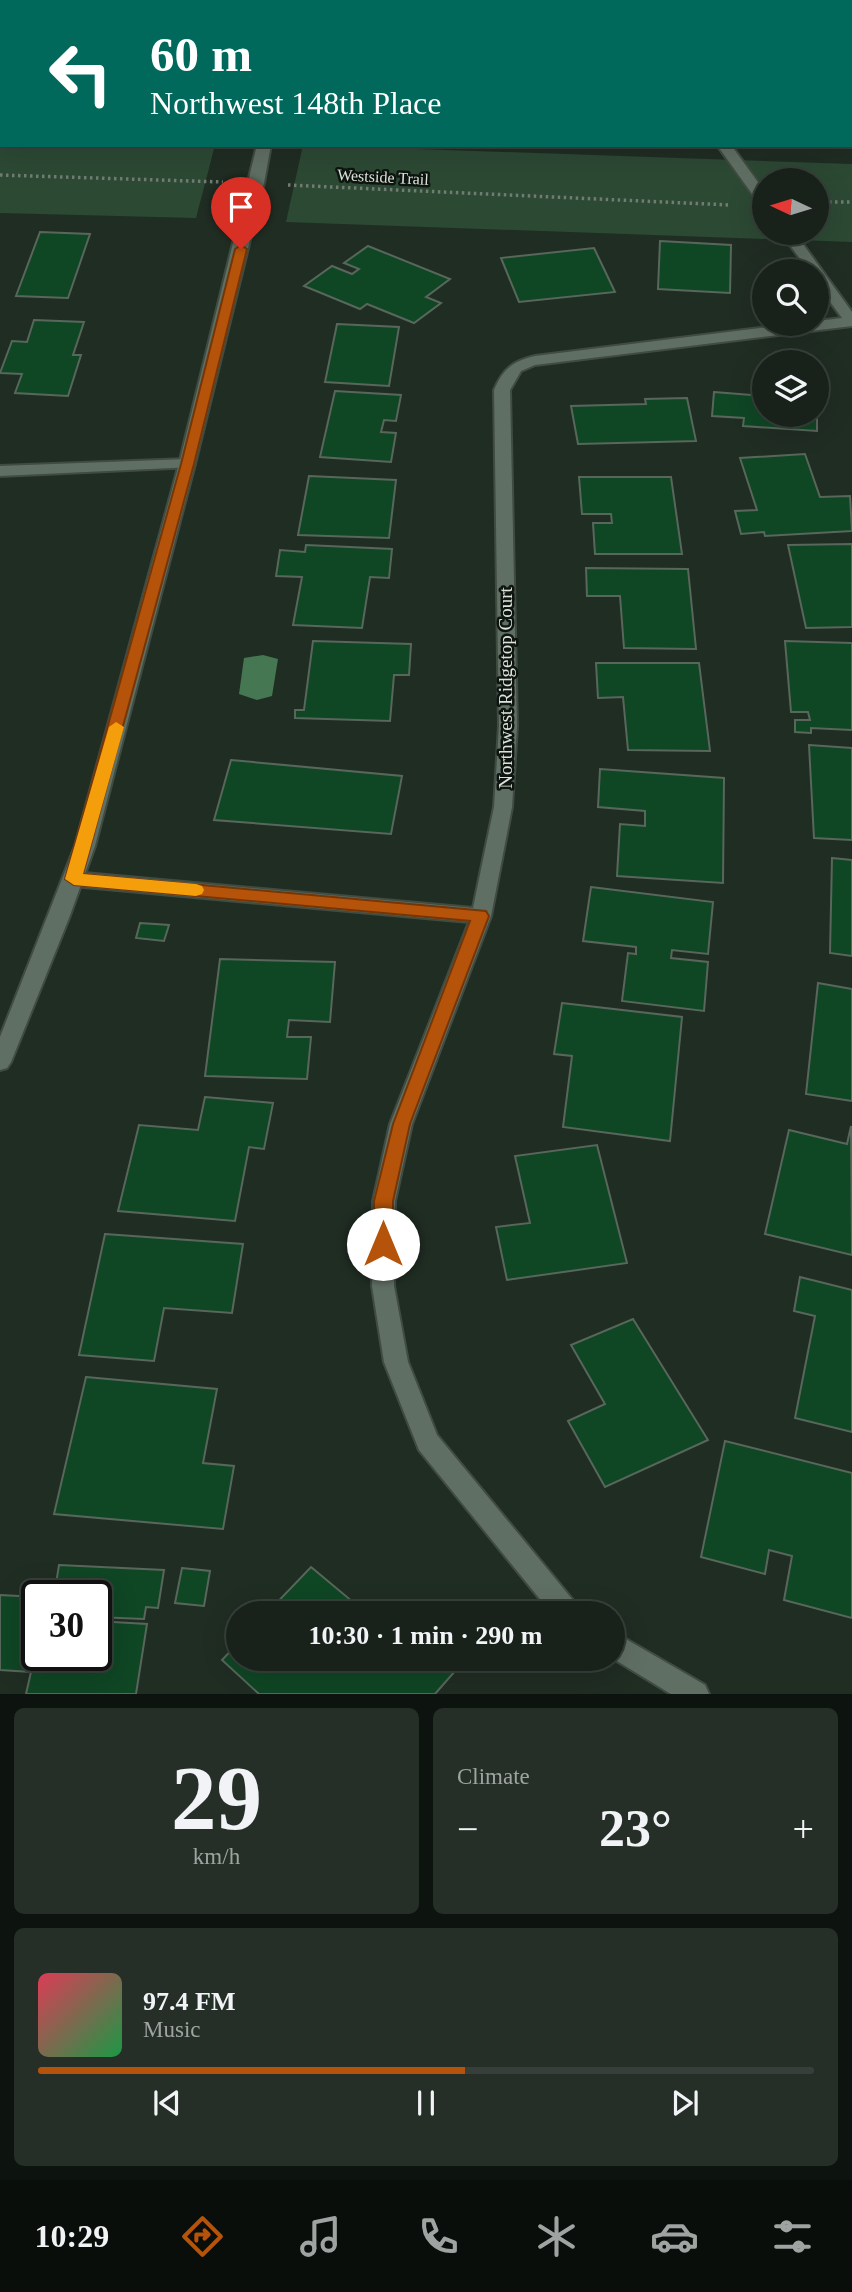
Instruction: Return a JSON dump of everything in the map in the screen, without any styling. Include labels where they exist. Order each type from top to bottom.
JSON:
[{"type":"street","points":[[0,1062],[74,879],[187,464],[264,147]]},
{"type":"street","points":[[724,147],[752,184]]},
{"type":"street","points":[[829,289],[852,321]]},
{"type":"street","name":"Northwest Ridgetop Court","points":[[557,1601],[428,1442],[396,1362],[383,1286],[384,1201],[401,1124],[481,916],[503,807],[508,726],[502,390],[507,374],[521,363],[852,321]]},
{"type":"street","points":[[0,471],[187,464]]},
{"type":"street","points":[[74,879],[481,916]]},
{"type":"street","points":[[625,1651],[696,1693]]},
{"type":"path","name":"Westside Trail","points":[[0,175],[257,183],[737,205]]},
{"type":"path","points":[[830,202],[852,202]]},
{"type":"shaded area","points":[[0,147],[214,147],[196,218],[0,213]]},
{"type":"shaded area","points":[[303,147],[852,164],[852,242],[830,241],[830,168],[752,168],[752,238],[286,222]]},
{"type":"shaded area","points":[[263,655],[278,659],[272,696],[257,700],[239,694],[244,658]]},
{"type":"building","points":[[40,232],[90,234],[68,298],[16,296]]},
{"type":"building","points":[[660,241],[731,245],[730,293],[658,289]]},
{"type":"building","points":[[368,246],[450,279],[426,297],[441,303],[414,323],[367,304],[360,309],[304,286],[332,266],[352,274],[359,269],[344,263]]},
{"type":"building","points":[[594,248],[615,292],[519,302],[501,258]]},
{"type":"building","points":[[34,320],[84,322],[73,355],[81,355],[68,396],[15,393],[22,374],[0,373],[12,341],[27,342]]},
{"type":"building","points":[[337,324],[399,327],[389,386],[325,382]]},
{"type":"building","points":[[335,391],[401,395],[396,421],[384,420],[381,432],[396,433],[391,462],[320,457]]},
{"type":"building","points":[[714,392],[752,395],[752,427],[743,426],[744,418],[712,416]]},
{"type":"building","points":[[687,398],[696,441],[578,444],[571,406],[646,404],[645,399]]},
{"type":"building","points":[[758,427],[817,427],[817,431]]},
{"type":"building","points":[[805,454],[820,497],[850,496],[852,531],[765,536],[764,532],[741,534],[735,511],[757,510],[740,458]]},
{"type":"building","points":[[309,476],[396,480],[389,538],[298,535]]},
{"type":"building","points":[[579,477],[671,477],[682,554],[595,554],[593,523],[612,523],[611,514],[582,514]]},
{"type":"building","points":[[852,544],[852,627],[806,628],[788,545]]},
{"type":"building","points":[[306,545],[392,549],[389,578],[370,577],[362,628],[293,625],[302,577],[276,576],[280,550],[305,552]]},
{"type":"building","points":[[586,568],[688,569],[696,649],[624,648],[620,596],[587,596]]},
{"type":"building","points":[[313,641],[411,644],[409,675],[394,675],[390,721],[295,718],[295,710],[304,710]]},
{"type":"building","points":[[785,641],[852,643],[852,730],[811,728],[811,733],[795,732],[795,720],[810,720],[808,712],[791,712]]},
{"type":"building","points":[[596,663],[699,663],[710,751],[628,750],[623,697],[598,698]]},
{"type":"building","points":[[809,745],[852,748],[852,840],[814,838]]},
{"type":"building","points":[[231,760],[402,776],[391,834],[214,820]]},
{"type":"building","points":[[600,769],[724,778],[723,883],[617,876],[620,824],[645,826],[645,811],[598,807]]},
{"type":"building","points":[[832,858],[852,860],[852,956],[830,953]]},
{"type":"building","points":[[591,887],[713,902],[708,954],[672,950],[671,958],[708,962],[704,1011],[622,1001],[628,953],[636,954],[636,947],[583,941]]},
{"type":"building","points":[[140,923],[169,925],[164,941],[136,938]]},
{"type":"building","points":[[220,959],[335,962],[330,1022],[289,1020],[287,1037],[311,1037],[307,1079],[205,1076]]},
{"type":"building","points":[[818,983],[852,989],[852,1101],[806,1094]]},
{"type":"building","points":[[562,1003],[682,1017],[670,1141],[563,1127],[572,1056],[554,1054]]},
{"type":"building","points":[[205,1097],[273,1103],[264,1149],[249,1147],[235,1221],[118,1211],[139,1125],[198,1130]]},
{"type":"building","points":[[851,1126],[852,1255],[765,1234],[789,1130],[847,1144]]},
{"type":"building","points":[[597,1145],[627,1263],[507,1280],[496,1227],[530,1223],[515,1156]]},
{"type":"building","points":[[105,1234],[243,1244],[232,1313],[164,1308],[154,1361],[79,1355]]},
{"type":"building","points":[[800,1277],[852,1290],[852,1432],[795,1418],[815,1316],[794,1311]]},
{"type":"building","points":[[633,1319],[708,1440],[605,1487],[568,1421],[605,1404],[571,1345]]},
{"type":"building","points":[[86,1377],[217,1389],[203,1463],[234,1466],[223,1529],[54,1514]]},
{"type":"building","points":[[725,1441],[852,1473],[852,1618],[784,1600],[792,1556],[769,1550],[765,1574],[701,1557]]},
{"type":"building","points":[[59,1565],[164,1570],[158,1608],[146,1607],[144,1619],[112,1618],[112,1580],[57,1580]]},
{"type":"building","points":[[311,1567],[352,1601],[278,1601]]},
{"type":"building","points":[[182,1568],[210,1571],[204,1606],[175,1603]]},
{"type":"building","points":[[0,1595],[21,1596],[21,1671],[112,1671],[112,1622],[147,1624],[136,1694],[26,1694],[31,1672],[0,1670]]},
{"type":"building","points":[[234,1671],[455,1671],[435,1694],[259,1694]]},
{"type":"slow traffic","points":[[116,727],[74,879],[196,890]]},
{"type":"route","points":[[241,249],[187,464],[74,879],[481,916],[401,1124],[384,1201],[383,1244]]}]
